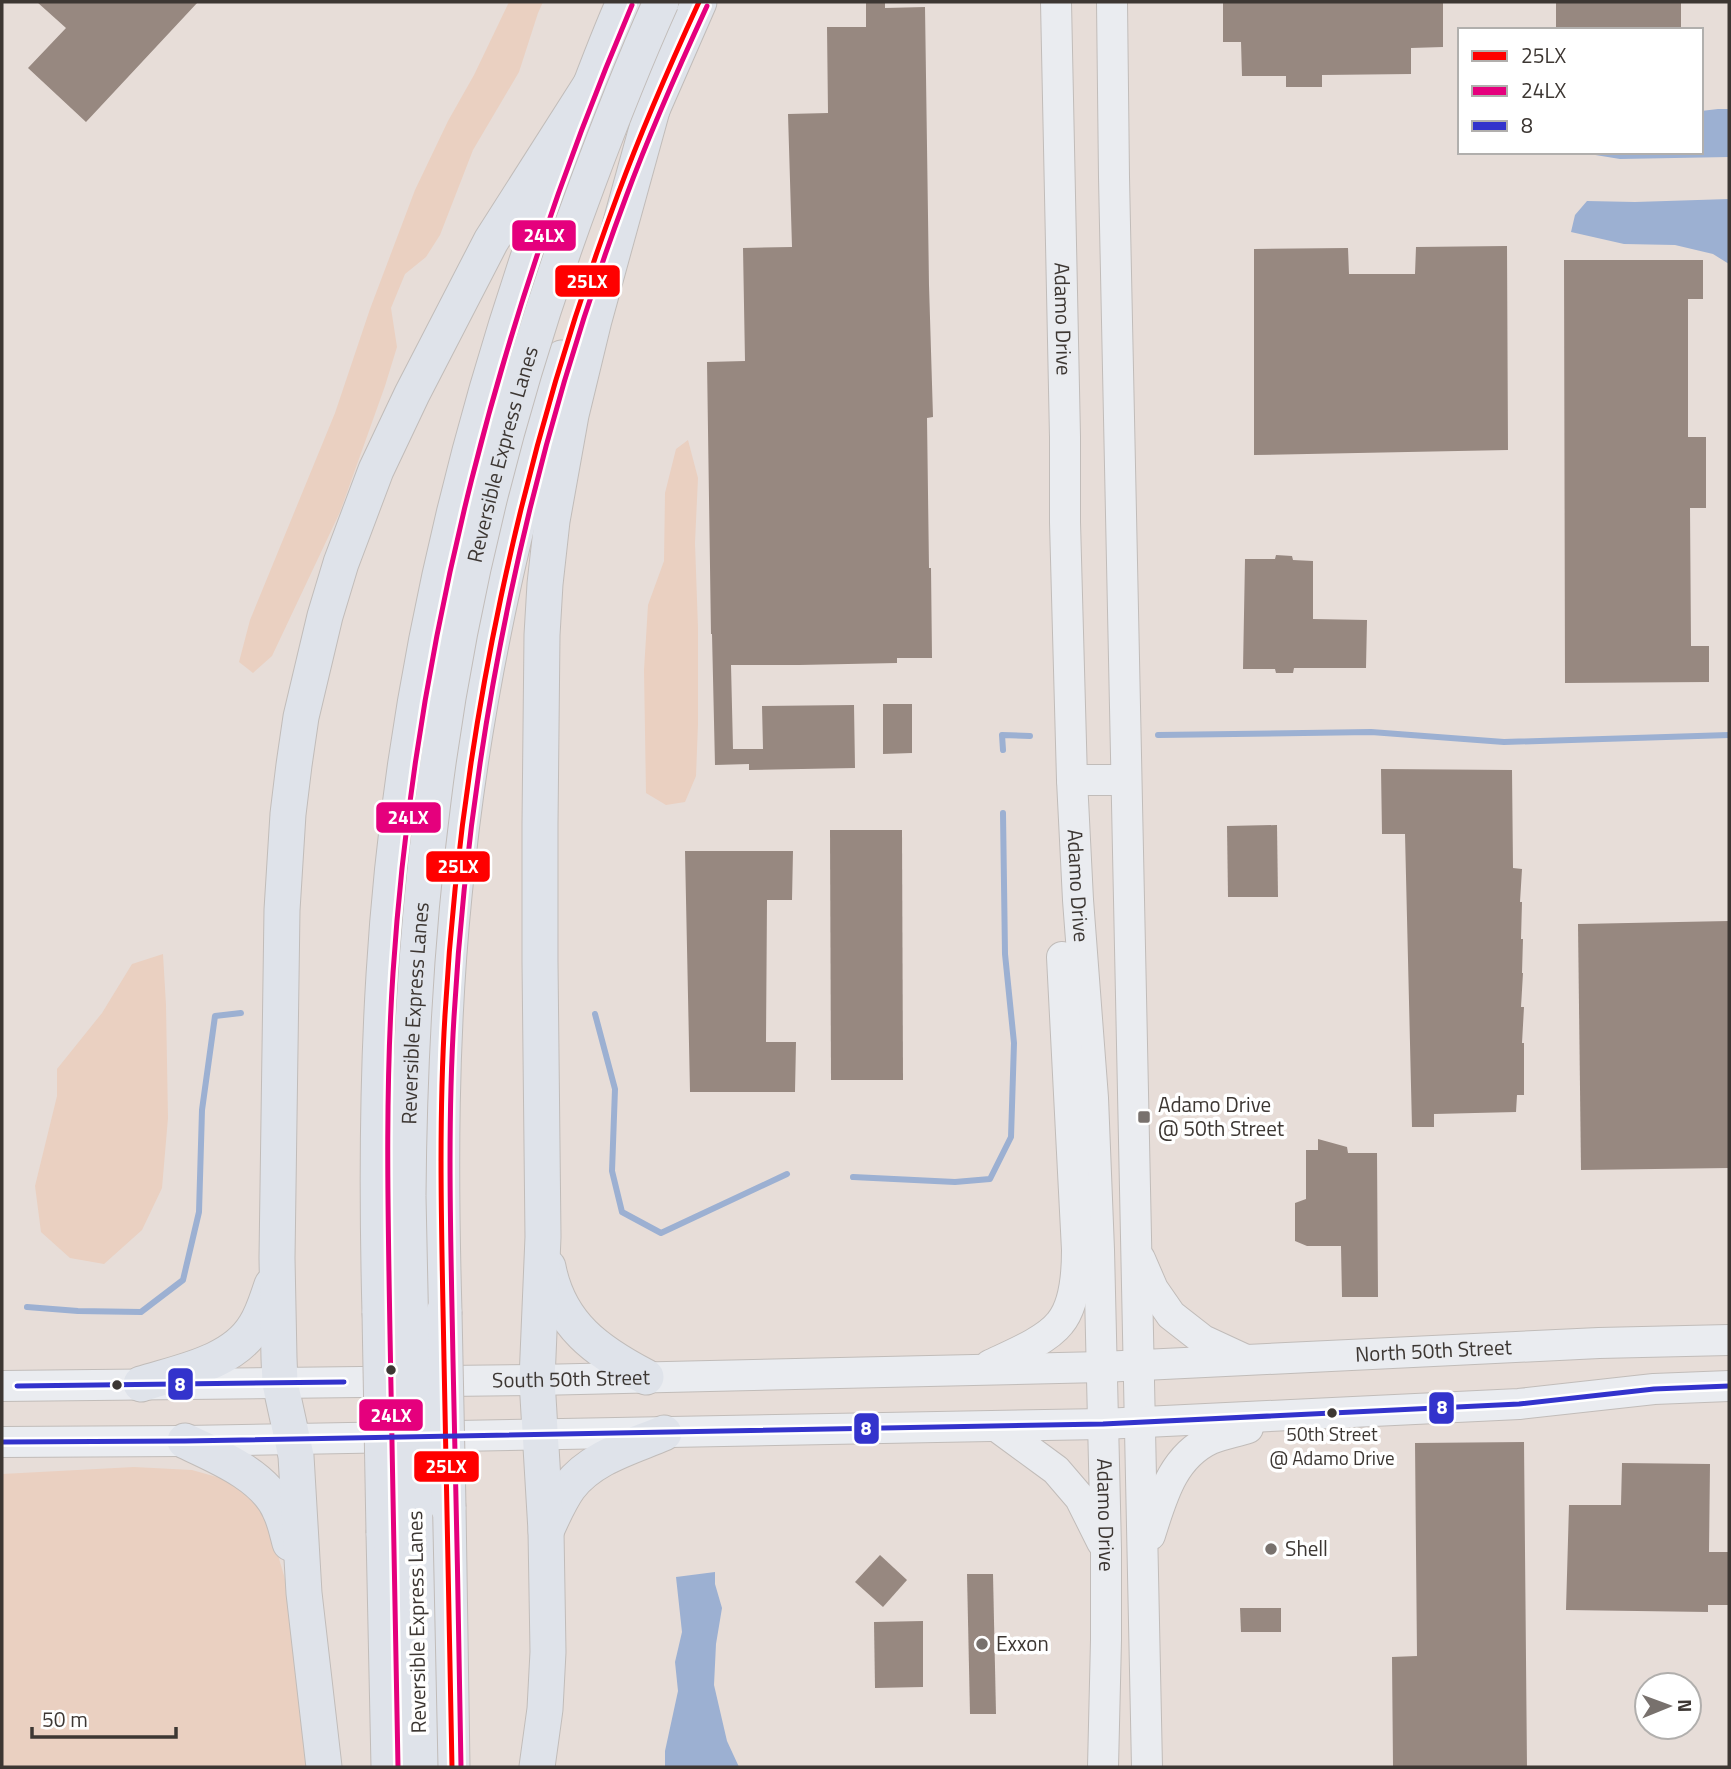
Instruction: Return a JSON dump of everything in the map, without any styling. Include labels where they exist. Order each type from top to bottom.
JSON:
[{"type":"highway","points":[[389,1767],[377,1139],[384,973],[396,841],[419,685],[440,573],[482,406],[533,240],[624,2]]},
{"type":"highway","name":"Reversible Express Lanes","points":[[420,1767],[408,1131],[414,999],[433,800],[462,625],[495,476],[517,393],[571,227],[609,125],[662,2]]},
{"type":"highway","points":[[452,1767],[441,1152],[444,1016],[454,893],[469,768],[507,569],[549,401],[570,331],[596,253],[655,99],[699,2]]},
{"type":"highway","points":[[324,1767],[304,1593],[296,1456],[280,1383],[277,1258],[284,862],[301,717],[325,615],[376,470],[491,242],[591,84]]},
{"type":"highway","points":[[537,1767],[547,1681],[546,1531],[537,1380],[543,1237],[540,865],[545,584],[552,522],[571,415],[594,320],[655,99]]},
{"type":"highway","points":[[543,1237],[550,1273],[569,1319],[603,1352],[646,1377]]},
{"type":"highway","points":[[141,1384],[209,1363],[247,1337],[262,1312],[272,1284],[277,1258]]},
{"type":"highway","points":[[546,1531],[558,1505],[579,1476],[600,1460],[664,1433]]},
{"type":"highway","points":[[185,1441],[246,1473],[272,1498],[280,1509],[304,1593]]},
{"type":"main road","name":"Adamo Drive","points":[[1056,2],[1072,780],[1095,1138],[1102,1367],[1106,1640],[1103,1767]]},
{"type":"main road","name":"Adamo Drive","points":[[1112,2],[1147,1767]]},
{"type":"main road","points":[[1072,780],[1126,780]]},
{"type":"main road","points":[[979,1370],[1032,1345],[1059,1324],[1069,1306],[1076,1282],[1077,1250],[1061,941],[1078,897]]},
{"type":"main road","points":[[1136,1250],[1153,1289],[1171,1315],[1203,1340],[1248,1360]]},
{"type":"main road","name":"North 50th Street","points":[[1138,1366],[1572,1344],[1729,1340]]},
{"type":"main road","name":"South 50th Street","points":[[2,1386],[537,1380],[1138,1366]]},
{"type":"main road","points":[[2,1442],[293,1440],[1139,1423],[1519,1404],[1654,1389],[1729,1386]]},
{"type":"main road","points":[[1143,1559],[1164,1494],[1173,1473],[1185,1458],[1211,1439],[1282,1416]]},
{"type":"main road","points":[[996,1426],[1056,1470],[1080,1498],[1105,1549]]},
{"type":"shaded area","points":[[509,2],[543,2],[519,72],[473,150],[440,235],[426,257],[405,274],[391,308],[397,347],[340,512],[272,656],[253,673],[239,662],[250,620],[335,413],[370,309],[415,190]]},
{"type":"shaded area","points":[[688,440],[698,478],[695,543],[698,628],[696,776],[685,802],[666,805],[646,793],[644,670],[648,605],[664,561],[665,493],[676,449]]},
{"type":"shaded area","points":[[163,954],[168,1118],[162,1188],[142,1230],[104,1264],[70,1258],[41,1232],[35,1186],[57,1096],[57,1069],[102,1013],[132,964]]},
{"type":"shaded area","points":[[134,1467],[192,1470],[231,1481],[258,1499],[268,1521],[299,1627],[314,1767],[2,1767],[2,1474]]},
{"type":"water","points":[[1729,109],[1729,157],[1620,159],[1589,154],[1703,154],[1703,111]]},
{"type":"water","points":[[1729,199],[1729,264],[1713,254],[1675,245],[1624,244],[1571,232],[1575,215],[1587,201]]},
{"type":"water","points":[[715,1572],[715,1584],[722,1608],[716,1644],[714,1685],[727,1741],[739,1767],[665,1767],[665,1751],[678,1691],[675,1662],[682,1632],[676,1577]]},
{"type":"building","points":[[37,2],[198,2],[86,122],[28,68],[66,28]]},
{"type":"building","points":[[866,2],[885,2],[885,8],[925,7],[933,417],[927,418],[932,658],[897,658],[897,663],[731,665],[733,749],[763,749],[762,706],[854,705],[855,768],[749,770],[749,764],[715,765],[707,362],[745,361],[743,248],[792,247],[788,114],[828,113],[827,27],[866,27]]},
{"type":"building","points":[[1223,2],[1443,2],[1443,47],[1411,48],[1411,74],[1322,75],[1322,87],[1286,87],[1286,76],[1242,76],[1241,42],[1223,42]]},
{"type":"building","points":[[1556,2],[1681,2],[1681,28],[1556,28]]},
{"type":"building","points":[[1507,246],[1508,450],[1254,455],[1254,249],[1348,248],[1349,274],[1415,274],[1416,247]]},
{"type":"building","points":[[1564,260],[1703,260],[1703,299],[1688,299],[1688,437],[1706,437],[1706,508],[1690,508],[1691,646],[1709,646],[1709,682],[1565,683]]},
{"type":"building","points":[[1276,555],[1292,556],[1293,560],[1313,561],[1313,619],[1367,620],[1366,668],[1294,668],[1293,673],[1276,673],[1275,669],[1243,669],[1245,559],[1275,559]]},
{"type":"building","points":[[883,704],[912,704],[912,753],[883,754]]},
{"type":"building","points":[[1381,769],[1512,770],[1513,868],[1522,869],[1521,1007],[1524,1007],[1524,1095],[1517,1095],[1516,1112],[1434,1114],[1434,1127],[1412,1127],[1405,834],[1382,834]]},
{"type":"building","points":[[1277,825],[1278,897],[1228,897],[1227,826]]},
{"type":"building","points":[[830,830],[902,830],[903,1080],[831,1080]]},
{"type":"building","points":[[685,851],[793,851],[792,900],[767,900],[766,1042],[796,1042],[795,1092],[690,1092]]},
{"type":"building","points":[[1729,921],[1729,1168],[1581,1170],[1578,924]]},
{"type":"building","points":[[1318,1139],[1347,1147],[1348,1153],[1377,1153],[1378,1297],[1342,1297],[1341,1246],[1307,1246],[1295,1241],[1295,1203],[1306,1199],[1306,1150],[1318,1150]]},
{"type":"building","points":[[1524,1442],[1527,1767],[1393,1767],[1392,1657],[1417,1656],[1415,1443]]},
{"type":"building","points":[[1622,1463],[1710,1464],[1709,1552],[1729,1552],[1729,1605],[1708,1605],[1708,1612],[1566,1610],[1569,1505],[1621,1505]]},
{"type":"building","points":[[880,1555],[907,1580],[883,1607],[855,1582]]},
{"type":"building","name":"Exxon","points":[[967,1574],[993,1574],[996,1714],[970,1714]]},
{"type":"building","points":[[1240,1608],[1281,1608],[1281,1632],[1241,1632]]},
{"type":"building","points":[[923,1621],[923,1687],[875,1688],[874,1622]]},
{"type":"waterway","points":[[1158,735],[1371,732],[1504,742],[1729,735]]},
{"type":"waterway","points":[[1003,750],[1002,735],[1030,736]]},
{"type":"waterway","points":[[853,1177],[955,1182],[990,1179],[1011,1137],[1014,1043],[1005,954],[1003,813]]},
{"type":"waterway","points":[[27,1307],[141,1312],[183,1280],[199,1212],[202,1110],[215,1016],[241,1013]]},
{"type":"waterway","points":[[595,1014],[615,1089],[612,1171],[622,1212],[661,1233],[787,1174]]},
{"type":"transit line","name":"25LX","points":[[452,1767],[442,1101],[453,910],[465,806],[501,598],[524,496],[552,394],[583,293],[618,194],[699,2]]},
{"type":"transit line","name":"24LX","points":[[398,1767],[388,1108],[390,1018],[404,848],[421,725],[444,602],[472,480],[542,239],[585,121],[632,5]]},
{"type":"transit line","name":"24LX","points":[[461,1767],[451,1103],[462,912],[474,808],[509,600],[560,396],[626,197],[707,6]]},
{"type":"transit line","name":"8","points":[[17,1386],[344,1382]]},
{"type":"transit line","name":"8","points":[[2,1442],[1103,1424],[1519,1404],[1654,1389],[1729,1386]]},
{"type":"place","name":"Adamo Drive @ 50th Street","points":[[1144,1117]]},
{"type":"place","name":"50th Street @ Adamo Drive","points":[[1332,1413]]},
{"type":"place","name":"Shell","points":[[1271,1549]]},
{"type":"place","name":"Exxon","points":[[982,1644]]}]
